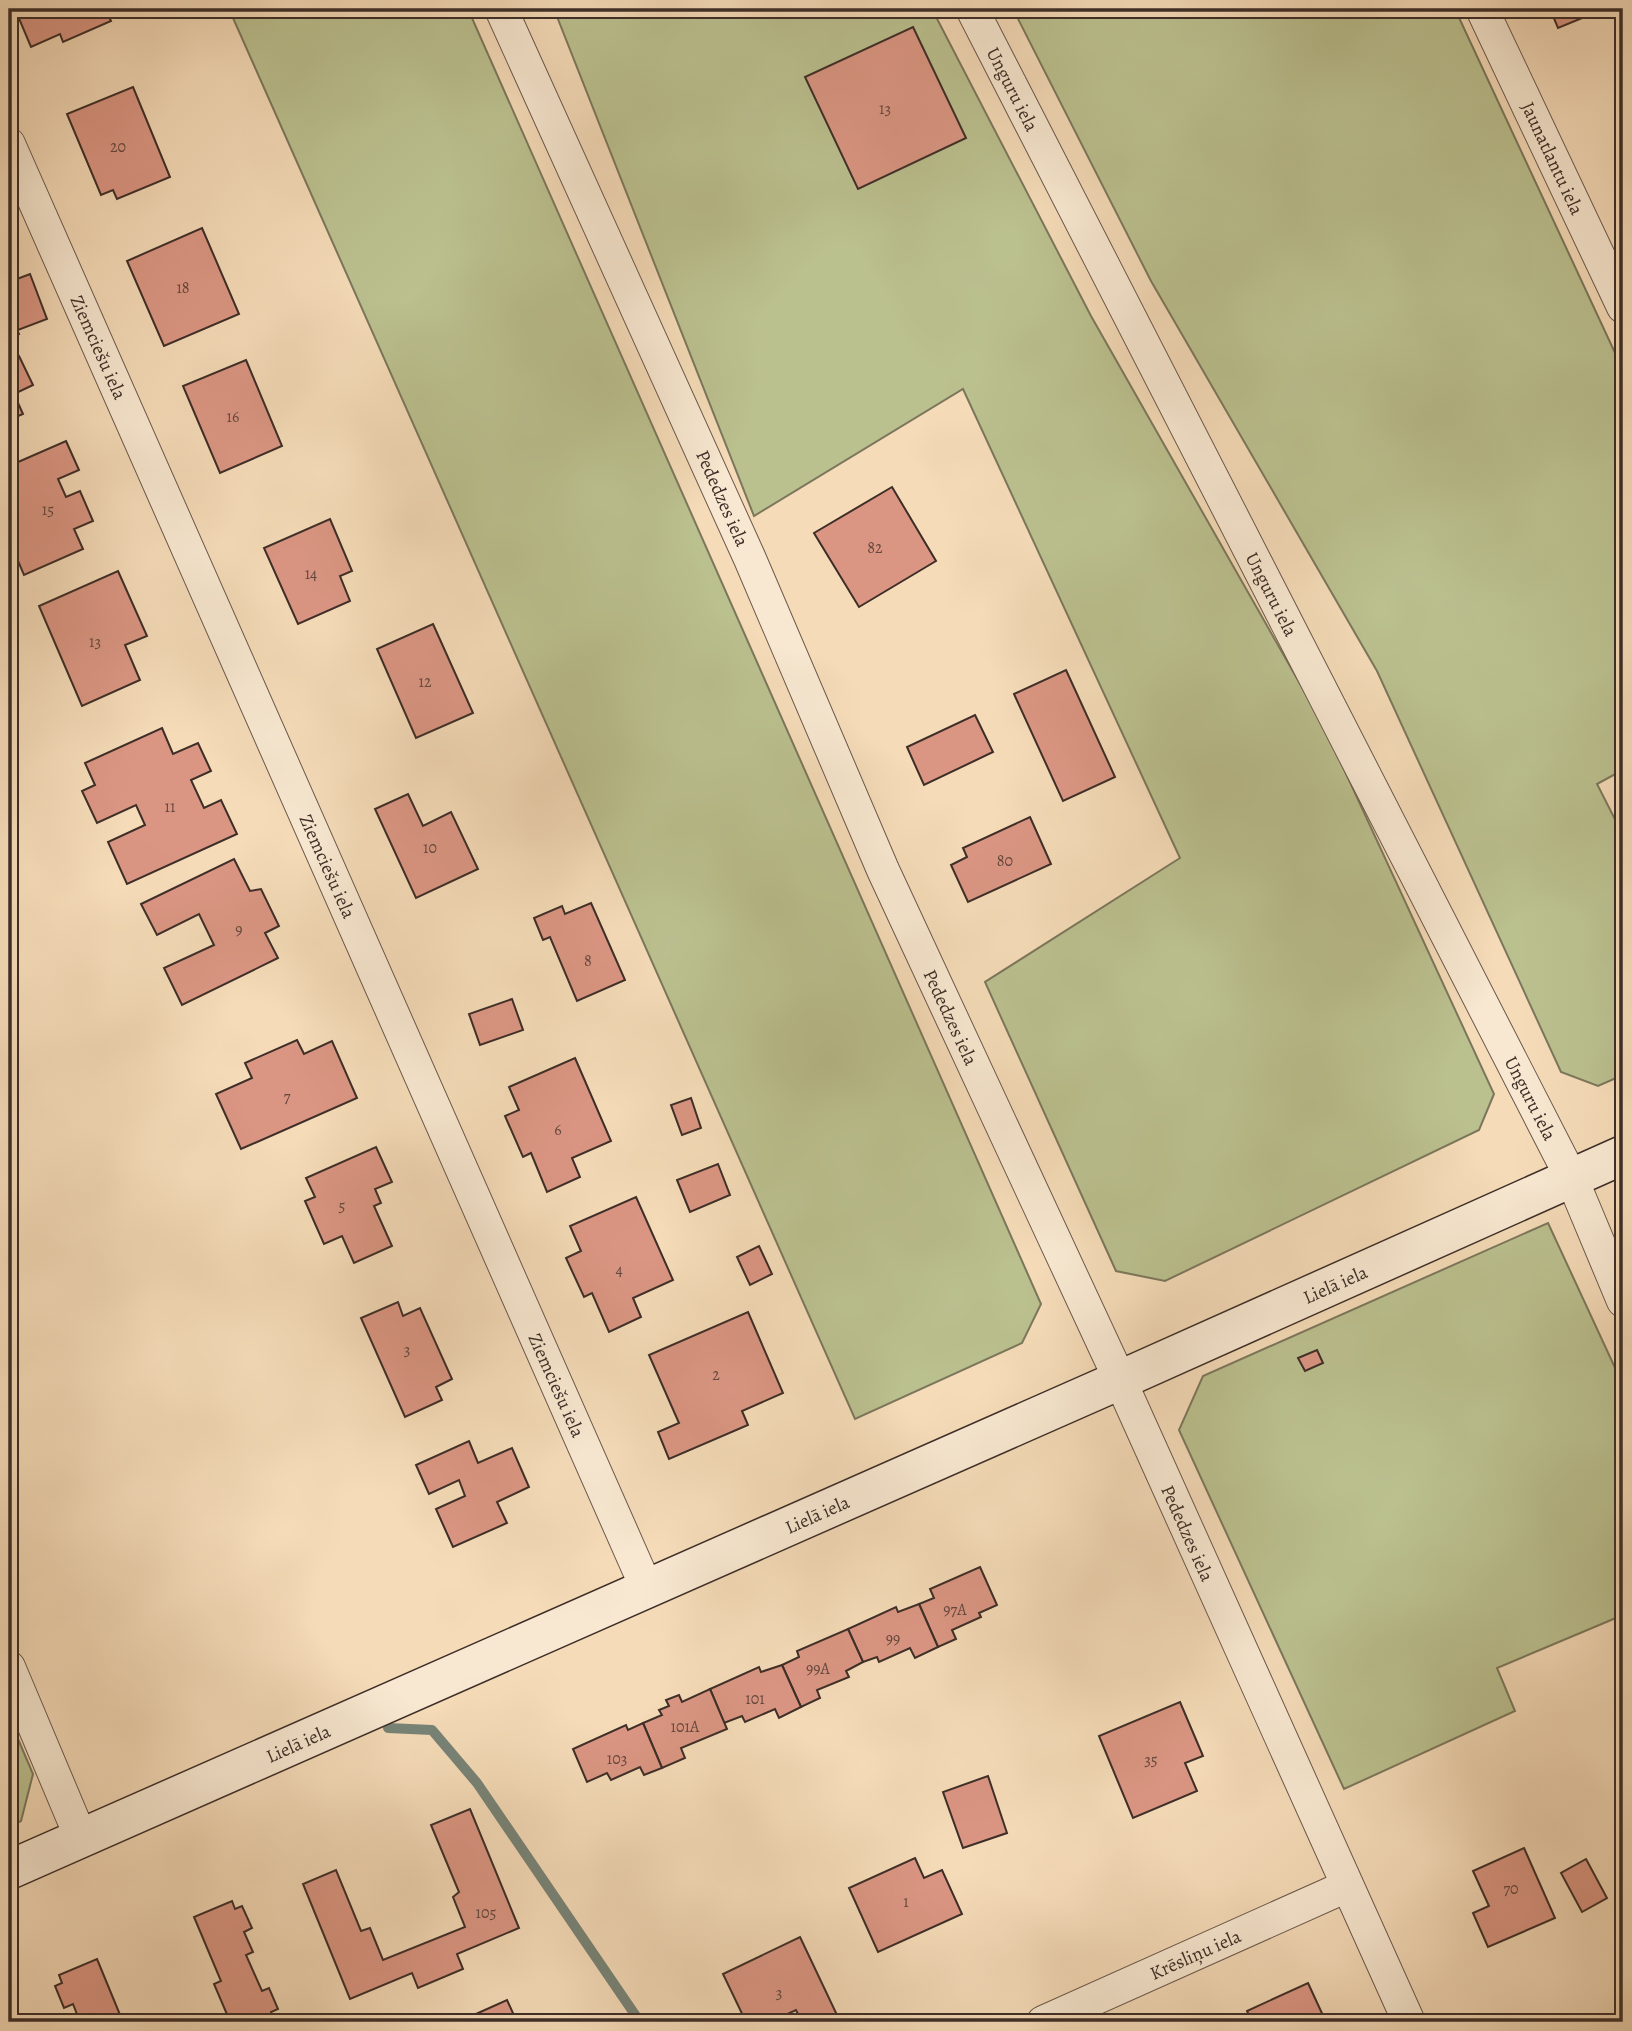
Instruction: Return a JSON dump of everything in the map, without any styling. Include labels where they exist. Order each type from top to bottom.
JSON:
[{"type":"street","name":"Pededzes iela","points":[[501,9],[750,559],[883,870],[1120,1380],[1409,2022]]},
{"type":"street","name":"Unguru iela","points":[[972,9],[1572,1179],[1623,1301]]},
{"type":"street","name":"Jaunatlantu iela","points":[[1482,9],[1623,307]]},
{"type":"street","name":"Ziemciešu iela","points":[[9,144],[647,1589]]},
{"type":"street","name":"Lielā iela","points":[[9,1870],[1623,1155]]},
{"type":"street","points":[[9,1667],[81,1838]]},
{"type":"street","name":"Krēsliņu iela","points":[[1043,2022],[1346,1886]]},
{"type":"green space","points":[[229,9],[468,9],[1041,1304],[1022,1343],[855,1419]]},
{"type":"green space","points":[[554,9],[932,9],[1091,316],[1324,726],[1494,1094],[1479,1130],[1165,1281],[1116,1271],[985,982],[1180,858],[963,389],[754,516]]},
{"type":"green space","points":[[1013,9],[1455,9],[1623,370],[1623,770],[1597,784],[1623,835],[1623,1075],[1598,1086],[1561,1072],[1377,671],[1151,281]]},
{"type":"green space","points":[[1548,1223],[1623,1385],[1623,1615],[1497,1668],[1515,1711],[1344,1789],[1179,1430],[1203,1376]]},
{"type":"green space","points":[[9,1718],[33,1774],[21,1821],[9,1827]]},
{"type":"building","points":[[15,9],[105,9],[111,21],[63,42],[60,34],[31,47]]},
{"type":"building","points":[[1550,9],[1604,9],[1558,28]]},
{"type":"building","points":[[913,27],[966,138],[858,189],[805,77]]},
{"type":"building","points":[[133,87],[170,177],[117,199],[113,190],[101,195],[67,114]]},
{"type":"building","points":[[202,228],[239,314],[164,346],[127,261]]},
{"type":"building","points":[[30,274],[47,319],[18,330],[9,304],[9,282]]},
{"type":"building","points":[[9,312],[19,334],[9,339]]},
{"type":"building","points":[[19,356],[33,385],[14,394],[23,414],[9,420],[9,361]]},
{"type":"building","points":[[246,360],[282,446],[220,473],[183,386]]},
{"type":"building","points":[[66,441],[79,470],[58,479],[66,497],[80,491],[93,521],[74,529],[83,549],[24,575],[9,540],[9,466]]},
{"type":"building","points":[[892,487],[936,561],[859,607],[814,533]]},
{"type":"building","points":[[330,519],[352,571],[340,576],[350,601],[298,624],[264,548]]},
{"type":"building","points":[[118,571],[147,636],[125,645],[140,680],[82,706],[39,606]]},
{"type":"building","points":[[433,624],[473,713],[416,738],[377,649]]},
{"type":"building","points":[[1066,670],[1115,777],[1063,801],[1014,694]]},
{"type":"building","points":[[975,715],[993,752],[924,785],[907,747]]},
{"type":"building","points":[[162,728],[173,754],[198,743],[211,771],[191,780],[204,808],[221,800],[237,834],[127,884],[108,842],[145,825],[136,805],[97,823],[82,791],[95,785],[85,763]]},
{"type":"building","points":[[408,794],[423,826],[451,812],[478,869],[416,898],[375,809]]},
{"type":"building","points":[[1030,817],[1051,864],[968,902],[951,865],[967,857],[963,848]]},
{"type":"building","points":[[234,859],[250,891],[261,889],[279,926],[265,933],[278,958],[182,1005],[164,968],[214,945],[199,914],[157,935],[141,904]]},
{"type":"building","points":[[591,903],[625,980],[577,1001],[550,937],[543,940],[534,918],[562,906],[565,914]]},
{"type":"building","points":[[512,999],[523,1030],[480,1045],[469,1014]]},
{"type":"building","points":[[297,1040],[304,1054],[332,1041],[357,1098],[241,1149],[216,1094],[252,1078],[245,1063]]},
{"type":"building","points":[[575,1058],[611,1141],[572,1158],[580,1177],[547,1192],[531,1153],[523,1157],[505,1116],[519,1110],[509,1087]]},
{"type":"building","points":[[691,1098],[701,1128],[682,1135],[671,1105]]},
{"type":"building","points":[[376,1147],[392,1182],[375,1189],[381,1203],[374,1206],[392,1246],[354,1263],[342,1236],[324,1244],[305,1201],[315,1197],[306,1178]]},
{"type":"building","points":[[718,1164],[730,1195],[690,1212],[677,1180]]},
{"type":"building","points":[[636,1197],[673,1280],[633,1298],[641,1317],[609,1332],[592,1293],[584,1297],[566,1258],[581,1251],[570,1226]]},
{"type":"building","points":[[759,1246],[772,1274],[750,1285],[737,1257]]},
{"type":"building","points":[[398,1302],[403,1316],[420,1308],[452,1379],[436,1387],[442,1400],[405,1417],[361,1318]]},
{"type":"building","points":[[748,1312],[783,1393],[742,1411],[748,1425],[669,1459],[658,1432],[679,1423],[649,1355]]},
{"type":"building","points":[[1317,1350],[1323,1363],[1305,1371],[1298,1358]]},
{"type":"building","points":[[469,1441],[478,1463],[512,1448],[529,1487],[497,1502],[507,1523],[453,1547],[436,1509],[465,1496],[459,1480],[429,1494],[416,1465]]},
{"type":"building","points":[[980,1567],[997,1605],[979,1613],[981,1617],[952,1630],[956,1639],[938,1647],[919,1604],[934,1598],[930,1589]]},
{"type":"building","points":[[919,1604],[938,1647],[915,1658],[910,1648],[879,1662],[877,1657],[863,1662],[848,1629],[896,1607],[898,1612]]},
{"type":"building","points":[[848,1629],[863,1662],[846,1671],[849,1677],[817,1690],[820,1698],[801,1707],[782,1665],[799,1657],[797,1651]]},
{"type":"building","points":[[782,1665],[801,1707],[779,1718],[775,1709],[745,1722],[742,1716],[724,1723],[710,1689],[759,1667],[761,1672]]},
{"type":"building","points":[[710,1689],[727,1729],[681,1748],[685,1758],[662,1768],[643,1723],[662,1715],[659,1710],[669,1706],[666,1700],[679,1695],[682,1702]]},
{"type":"building","points":[[1180,1702],[1203,1756],[1185,1763],[1197,1791],[1133,1818],[1099,1736]]},
{"type":"building","points":[[643,1723],[662,1768],[644,1775],[640,1767],[611,1780],[607,1773],[587,1782],[573,1749],[626,1725],[628,1730]]},
{"type":"building","points":[[988,1776],[1007,1833],[963,1848],[943,1792]]},
{"type":"building","points":[[470,1809],[519,1928],[457,1954],[463,1969],[418,1988],[412,1973],[350,1999],[303,1884],[336,1870],[361,1931],[370,1928],[383,1960],[465,1927],[453,1897],[459,1892],[431,1825]]},
{"type":"building","points":[[1524,1848],[1555,1918],[1488,1947],[1473,1913],[1489,1906],[1473,1871]]},
{"type":"building","points":[[915,1858],[924,1878],[942,1870],[962,1914],[878,1952],[849,1888]]},
{"type":"building","points":[[1586,1859],[1607,1898],[1582,1912],[1561,1873]]},
{"type":"building","points":[[232,1901],[235,1909],[242,1906],[252,1928],[244,1932],[253,1952],[246,1955],[262,1991],[269,1988],[278,2009],[271,2012],[274,2020],[269,2022],[221,2022],[229,2019],[214,1984],[221,1981],[194,1917]]},
{"type":"building","points":[[800,1937],[837,2015],[821,2022],[802,2022],[796,2010],[770,2022],[746,2022],[723,1974]]},
{"type":"building","points":[[97,1959],[123,2022],[80,2022],[73,2004],[64,2008],[55,1986],[62,1983],[59,1975]]},
{"type":"building","points":[[1308,1983],[1326,2022],[1252,2022],[1247,2011]]},
{"type":"building","points":[[507,2000],[517,2022],[458,2022]]},
{"type":"waterway","points":[[388,1728],[432,1730],[477,1783],[640,2022]]}]
